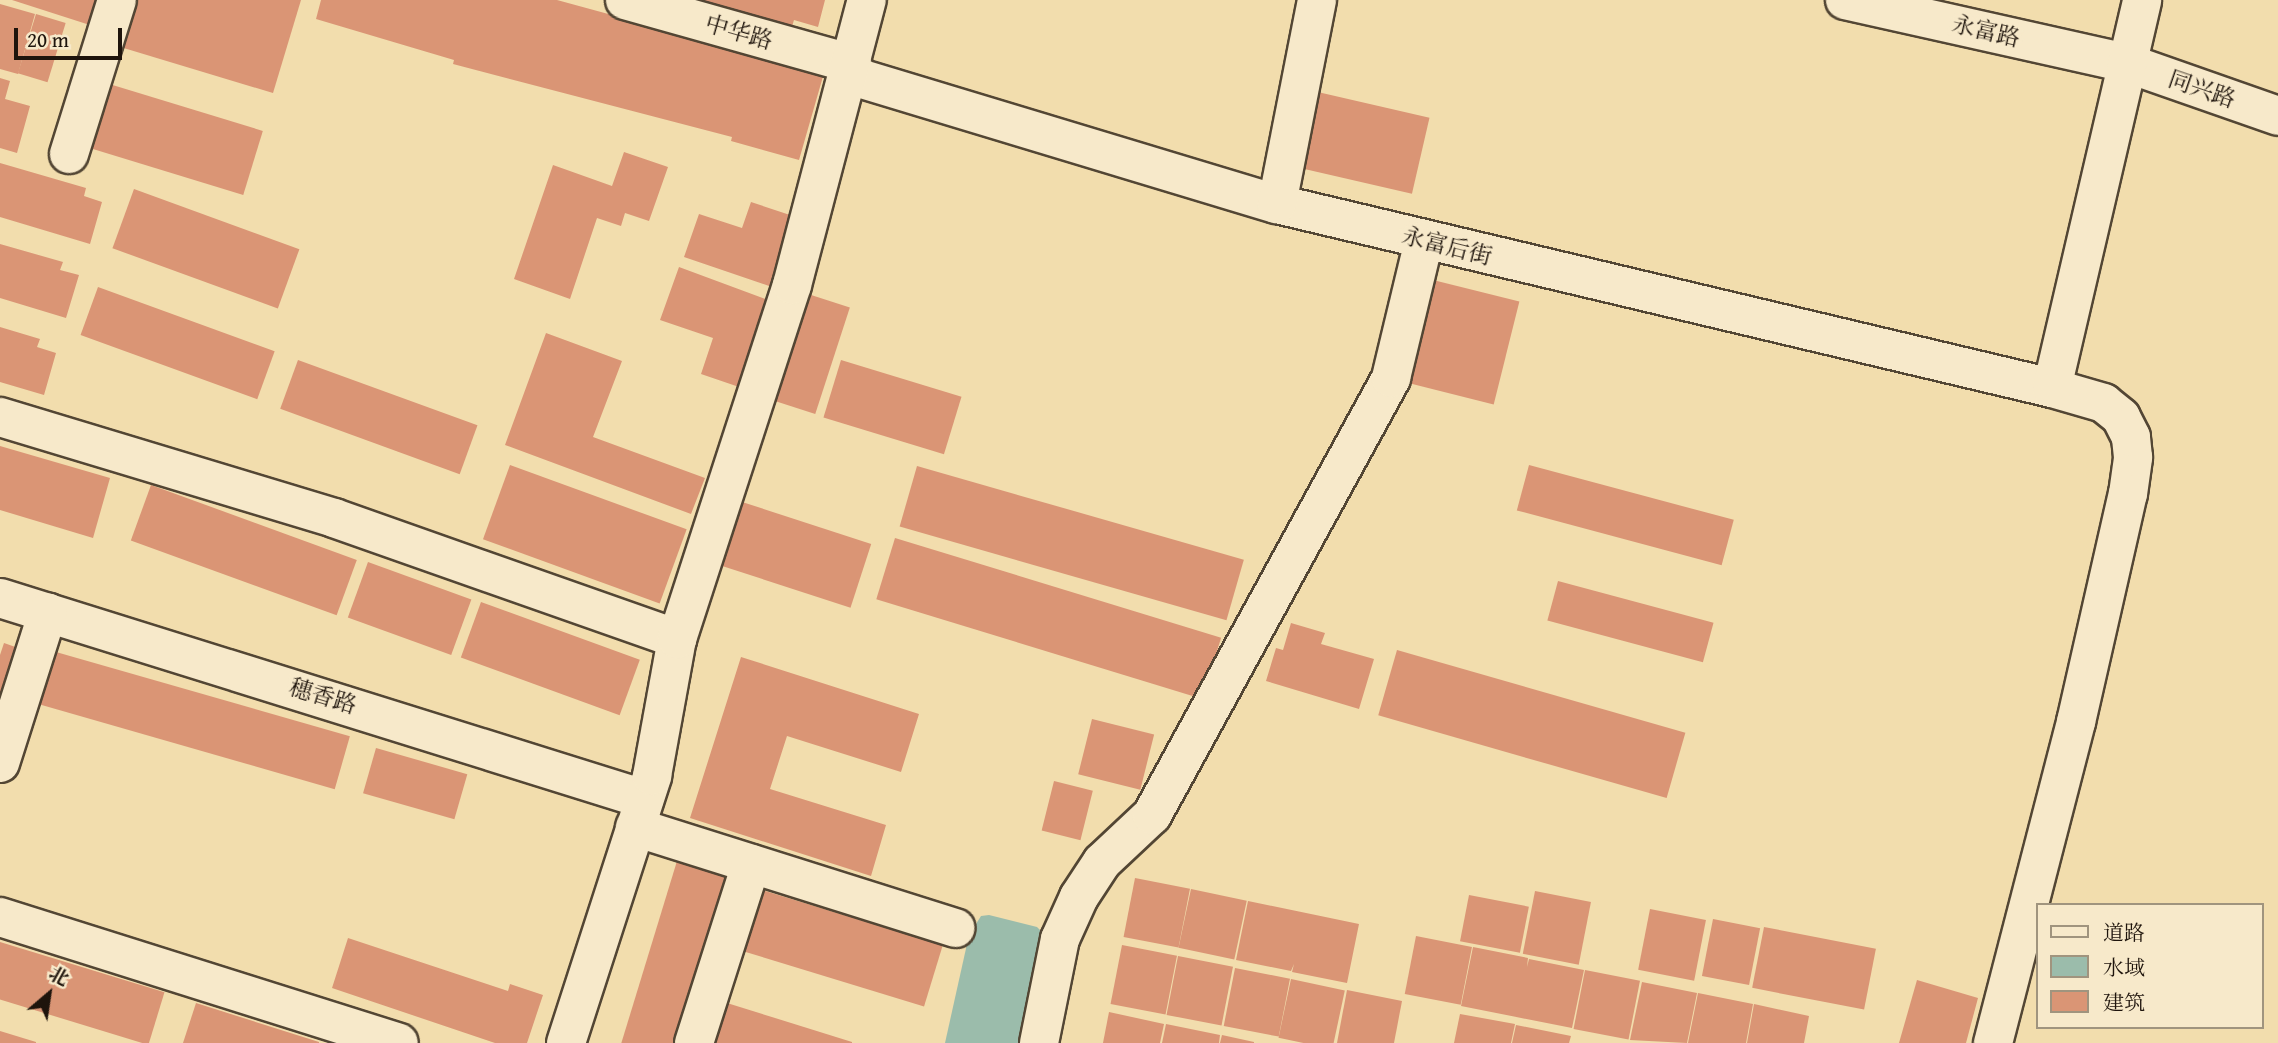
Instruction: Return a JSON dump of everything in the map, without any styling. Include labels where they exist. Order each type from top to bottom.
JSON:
[{"type":"street","points":[[69,154],[117,0]]},
{"type":"street","name":"中华路","points":[[625,0],[851,70]]},
{"type":"street","points":[[566,1043],[639,813],[677,639],[792,285],[851,70],[867,0]]},
{"type":"street","points":[[1277,204],[1317,0]]},
{"type":"street","name":"永富路","points":[[1844,0],[2127,63]]},
{"type":"street","points":[[2052,388],[2142,0]]},
{"type":"street","name":"同兴路","points":[[2127,63],[2278,116]]},
{"type":"street","name":"永富后街","points":[[851,70],[1277,204],[2052,388],[2104,403],[2121,417],[2131,437],[2133,457],[2076,722],[1993,1043]]},
{"type":"street","points":[[1039,1043],[1060,939],[1079,897],[1102,862],[1152,815],[1385,389],[1402,341],[1424,241]]},
{"type":"street","points":[[0,416],[334,518],[677,639]]},
{"type":"street","name":"穗香路","points":[[0,598],[639,813],[751,864],[955,928]]},
{"type":"street","points":[[1,754],[48,612]]},
{"type":"street","points":[[694,1043],[751,864]]},
{"type":"street","points":[[0,917],[399,1043]]},
{"type":"water","points":[[989,915],[1037,927],[1043,933],[1022,1043],[945,1043],[969,935],[981,916]]},
{"type":"building","points":[[12,0],[104,0],[96,27]]},
{"type":"building","points":[[131,0],[301,0],[273,93],[117,46]]},
{"type":"building","points":[[321,0],[557,0],[824,73],[799,160],[731,141],[732,137],[453,64],[454,60],[316,19]]},
{"type":"building","points":[[697,0],[825,0],[818,27],[794,20],[791,30],[696,6]]},
{"type":"building","points":[[0,4],[35,14],[18,74],[0,69]]},
{"type":"building","points":[[36,14],[66,23],[48,82],[18,73]]},
{"type":"building","points":[[0,78],[10,81],[5,99],[30,106],[17,153],[0,148]]},
{"type":"building","points":[[106,83],[263,131],[243,195],[86,147]]},
{"type":"building","points":[[1296,87],[1429,118],[1412,194],[1278,163]]},
{"type":"building","points":[[624,152],[668,167],[649,221],[625,213],[621,226],[597,218],[570,299],[514,279],[553,165],[612,186]]},
{"type":"building","points":[[0,163],[86,188],[84,196],[102,202],[90,244],[0,217]]},
{"type":"building","points":[[134,189],[299,249],[278,308],[112,248]]},
{"type":"building","points":[[751,202],[796,217],[772,287],[684,257],[699,214],[742,228]]},
{"type":"building","points":[[0,244],[63,262],[60,270],[79,275],[66,318],[0,298]]},
{"type":"building","points":[[679,267],[768,300],[742,388],[701,374],[713,338],[660,320]]},
{"type":"building","points":[[1433,280],[1519,302],[1494,404],[1407,383]]},
{"type":"building","points":[[98,287],[275,351],[257,399],[81,335]]},
{"type":"building","points":[[808,294],[850,308],[815,414],[773,401]]},
{"type":"building","points":[[0,327],[40,339],[37,347],[56,353],[44,395],[0,382]]},
{"type":"building","points":[[546,333],[622,361],[593,437],[705,478],[691,514],[505,445]]},
{"type":"building","points":[[298,360],[477,425],[460,474],[280,409]]},
{"type":"building","points":[[841,360],[961,397],[944,454],[823,417]]},
{"type":"building","points":[[0,446],[110,478],[93,538],[0,510]]},
{"type":"building","points":[[510,465],[687,529],[660,604],[483,539]]},
{"type":"building","points":[[1529,465],[1734,520],[1722,565],[1517,510]]},
{"type":"building","points":[[917,466],[1244,560],[1226,620],[900,527]]},
{"type":"building","points":[[151,485],[357,560],[337,615],[131,540]]},
{"type":"building","points":[[739,501],[871,544],[850,608],[718,565]]},
{"type":"building","points":[[895,538],[1221,638],[1202,699],[876,599]]},
{"type":"building","points":[[368,562],[471,600],[451,655],[348,617]]},
{"type":"building","points":[[1558,581],[1714,623],[1703,662],[1547,621]]},
{"type":"building","points":[[481,602],[640,660],[620,715],[461,657]]},
{"type":"building","points":[[1291,623],[1325,633],[1321,644],[1374,659],[1359,709],[1266,681],[1276,648],[1283,650]]},
{"type":"building","points":[[4,643],[24,650],[0,722],[0,655]]},
{"type":"building","points":[[49,650],[350,736],[335,789],[34,703]]},
{"type":"building","points":[[1397,650],[1685,733],[1667,798],[1378,715]]},
{"type":"building","points":[[741,657],[919,714],[901,772],[787,736],[770,789],[886,825],[871,876],[690,818]]},
{"type":"building","points":[[1092,719],[1154,734],[1140,790],[1078,774]]},
{"type":"building","points":[[376,748],[467,774],[454,819],[363,793]]},
{"type":"building","points":[[1054,781],[1093,791],[1080,840],[1042,830]]},
{"type":"building","points":[[677,861],[732,878],[682,1043],[621,1043]]},
{"type":"building","points":[[1135,878],[1190,889],[1179,948],[1124,937]]},
{"type":"building","points":[[1191,889],[1247,901],[1234,960],[1179,948]]},
{"type":"building","points":[[762,890],[943,945],[924,1006],[743,951]]},
{"type":"building","points":[[1535,891],[1591,902],[1579,965],[1523,954]]},
{"type":"building","points":[[1469,895],[1529,907],[1520,953],[1460,941]]},
{"type":"building","points":[[1248,901],[1359,924],[1347,983],[1292,972],[1294,964],[1291,971],[1236,960]]},
{"type":"building","points":[[1650,909],[1706,920],[1694,981],[1638,970]]},
{"type":"building","points":[[1713,919],[1760,928],[1749,985],[1702,976]]},
{"type":"building","points":[[1764,927],[1876,949],[1864,1010],[1752,988]]},
{"type":"building","points":[[1416,936],[1472,947],[1461,1005],[1405,994]]},
{"type":"building","points":[[348,938],[508,991],[510,984],[543,995],[527,1043],[495,1043],[332,988]]},
{"type":"building","points":[[0,942],[164,992],[149,1043],[0,1000]]},
{"type":"building","points":[[1122,945],[1177,956],[1166,1015],[1111,1004]]},
{"type":"building","points":[[1473,947],[1528,958],[1527,967],[1529,959],[1584,970],[1572,1028],[1461,1006]]},
{"type":"building","points":[[1178,956],[1233,967],[1222,1026],[1167,1015]]},
{"type":"building","points":[[1235,968],[1290,979],[1279,1037],[1224,1026]]},
{"type":"building","points":[[1585,970],[1640,981],[1629,1040],[1574,1029]]},
{"type":"building","points":[[1291,979],[1345,990],[1334,1043],[1304,1043],[1279,1038]]},
{"type":"building","points":[[1917,980],[1978,998],[1966,1043],[1899,1043]]},
{"type":"building","points":[[1642,982],[1697,993],[1687,1043],[1630,1040]]},
{"type":"building","points":[[1347,990],[1402,1001],[1394,1043],[1337,1043]]},
{"type":"building","points":[[1698,993],[1753,1004],[1746,1043],[1688,1043]]},
{"type":"building","points":[[196,1003],[319,1042],[319,1043],[183,1043]]},
{"type":"building","points":[[727,1003],[852,1042],[852,1043],[714,1043]]},
{"type":"building","points":[[1754,1004],[1809,1016],[1804,1043],[1747,1043]]},
{"type":"building","points":[[1109,1012],[1164,1024],[1160,1043],[1103,1043]]},
{"type":"building","points":[[1460,1014],[1515,1024],[1511,1043],[1454,1043]]},
{"type":"building","points":[[1166,1024],[1220,1035],[1219,1043],[1162,1043]]},
{"type":"building","points":[[1516,1025],[1571,1036],[1569,1043],[1512,1043]]},
{"type":"building","points":[[0,1031],[36,1042],[36,1043],[0,1043]]},
{"type":"building","points":[[1222,1035],[1254,1042],[1254,1043],[1220,1043]]}]
